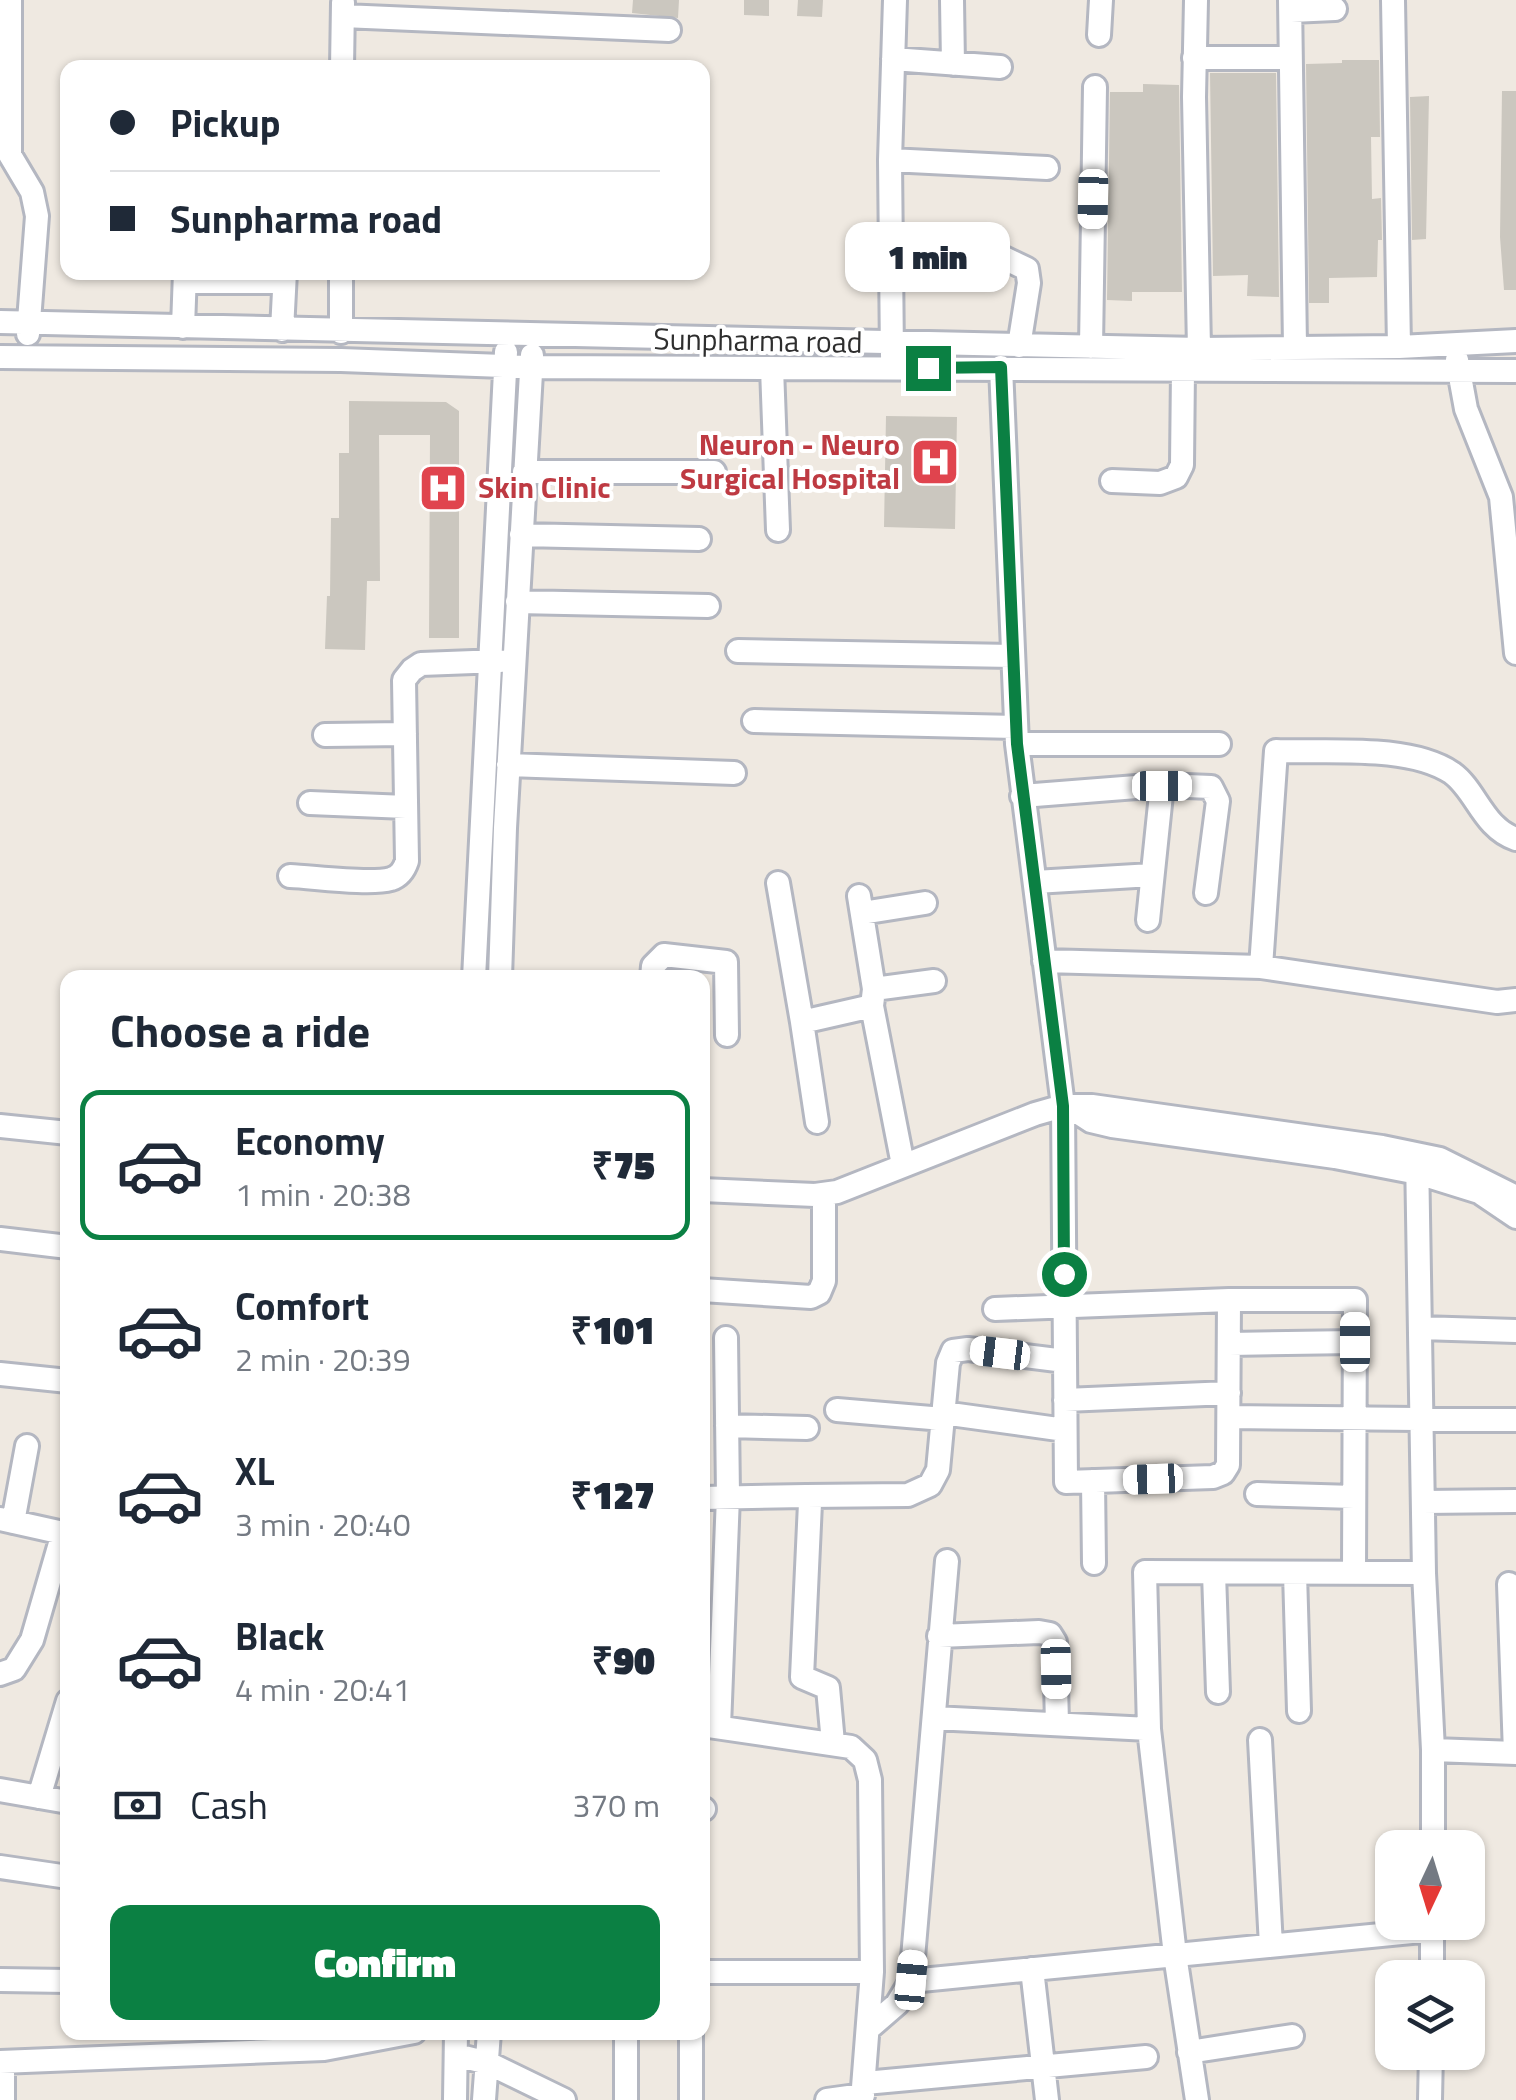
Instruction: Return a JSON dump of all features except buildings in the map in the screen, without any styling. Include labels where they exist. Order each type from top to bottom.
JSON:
[{"type":"street","points":[[10,0],[10,155],[32,192],[37,216],[25,358]]},
{"type":"street","points":[[533,0],[543,24]]},
{"type":"street","points":[[543,24],[555,0]]},
{"type":"street","points":[[892,368],[890,160],[895,0]]},
{"type":"street","points":[[952,0],[953,64]]},
{"type":"street","points":[[1100,35],[1101,0]]},
{"type":"street","points":[[1196,0],[1198,349]]},
{"type":"street","points":[[1393,0],[1398,346]]},
{"type":"street","points":[[1295,348],[1290,5],[1334,9]]},
{"type":"street","points":[[342,60],[343,8],[669,30]]},
{"type":"street","points":[[1194,58],[1290,58]]},
{"type":"street","points":[[893,59],[1000,67]]},
{"type":"street","points":[[1091,347],[1095,87]]},
{"type":"street","points":[[890,160],[1047,168]]},
{"type":"street","points":[[950,254],[1000,256],[1028,268],[1019,346]]},
{"type":"street","points":[[184,327],[185,280]]},
{"type":"street","points":[[282,330],[284,280]]},
{"type":"street","points":[[340,332],[341,280]]},
{"type":"street","name":"Sunpharma road","points":[[0,322],[1198,349],[1516,340]]},
{"type":"street","points":[[474,970],[506,336]]},
{"type":"street","points":[[500,970],[532,336]]},
{"type":"street","points":[[1454,344],[1466,409],[1501,496],[1516,653]]},
{"type":"street","name":"Sunpharma road","points":[[0,357],[340,360],[531,367],[1516,370]]},
{"type":"street","points":[[1001,367],[1016,736],[1066,1106],[1066,1482],[1214,1477],[1223,1473],[1228,1465],[1230,1300]]},
{"type":"street","points":[[772,368],[778,530]]},
{"type":"street","points":[[1112,481],[1160,483],[1176,478],[1182,465],[1183,369]]},
{"type":"street","points":[[524,472],[714,472]]},
{"type":"street","points":[[520,535],[699,539]]},
{"type":"street","points":[[517,602],[708,606]]},
{"type":"street","points":[[738,651],[1013,656]]},
{"type":"street","points":[[290,876],[392,878],[403,872],[404,680],[421,664],[514,661]]},
{"type":"street","points":[[754,721],[1219,744]]},
{"type":"street","points":[[325,735],[405,734]]},
{"type":"street","points":[[1260,967],[1276,752],[1409,756],[1432,762],[1456,775],[1479,809],[1507,836],[1516,839]]},
{"type":"street","points":[[508,765],[734,773]]},
{"type":"street","points":[[1022,796],[1162,786],[1211,787],[1218,800],[1206,894]]},
{"type":"street","points":[[1148,920],[1162,786]]},
{"type":"street","points":[[310,804],[406,806]]},
{"type":"street","points":[[1035,882],[1152,875]]},
{"type":"street","points":[[778,883],[817,1122]]},
{"type":"street","points":[[903,1165],[861,905],[926,903]]},
{"type":"street","points":[[653,970],[664,955],[726,962],[727,1034]]},
{"type":"street","points":[[1044,961],[1260,967],[1496,1002],[1516,1000]]},
{"type":"street","points":[[802,1022],[934,981]]},
{"type":"street","points":[[710,1190],[837,1192],[1066,1106],[1136,1111],[1418,1164],[1479,1192],[1516,1217]]},
{"type":"street","points":[[0,1126],[60,1132]]},
{"type":"street","points":[[1418,1164],[1440,1159],[1516,1197]]},
{"type":"street","points":[[1418,1164],[1424,1573],[1433,1830]]},
{"type":"street","points":[[710,1291],[812,1297],[819,1293],[824,1281],[824,1194]]},
{"type":"street","points":[[0,1239],[60,1246]]},
{"type":"street","points":[[995,1310],[1230,1300],[1355,1300],[1354,1573]]},
{"type":"street","points":[[1420,1328],[1516,1330]]},
{"type":"street","points":[[726,1338],[728,1496],[711,1726],[833,1743],[851,1747],[865,1760],[870,1780],[872,1972],[863,2092]]},
{"type":"street","points":[[1229,1344],[1355,1342]]},
{"type":"street","points":[[710,1497],[920,1492],[930,1485],[938,1470],[948,1363],[953,1351],[1065,1361]]},
{"type":"street","points":[[0,1374],[60,1380]]},
{"type":"street","points":[[1065,1400],[1229,1392]]},
{"type":"street","points":[[837,1410],[943,1416],[1066,1430]]},
{"type":"street","points":[[1229,1417],[1516,1420]]},
{"type":"street","points":[[727,1426],[807,1428]]},
{"type":"street","points":[[26,1446],[7,1520],[60,1532]]},
{"type":"street","points":[[1092,1481],[1094,1562]]},
{"type":"street","points":[[1257,1494],[1354,1497]]},
{"type":"street","points":[[806,1496],[810,1503],[802,1678],[828,1688],[833,1743]]},
{"type":"street","points":[[1423,1502],[1516,1500]]},
{"type":"street","points":[[868,2029],[898,2004],[911,1980],[947,1561]]},
{"type":"street","points":[[0,1674],[14,1669],[56,1603],[60,1563]]},
{"type":"street","points":[[1196,2100],[1149,1729],[1145,1572],[1424,1573]]},
{"type":"street","points":[[1214,1572],[1218,1692]]},
{"type":"street","points":[[1294,1573],[1300,1711]]},
{"type":"street","points":[[1433,1750],[1515,1753],[1509,1584]]},
{"type":"street","points":[[939,1636],[1050,1634],[1055,1642],[1057,1724]]},
{"type":"street","points":[[934,1718],[1149,1729]]},
{"type":"street","points":[[39,1797],[60,1727]]},
{"type":"street","points":[[1260,1740],[1271,1946]]},
{"type":"street","points":[[0,1790],[60,1801]]},
{"type":"street","points":[[0,1866],[60,1876]]},
{"type":"street","points":[[911,1980],[1375,1933]]},
{"type":"street","points":[[1032,1969],[1048,2100]]},
{"type":"street","points":[[710,1972],[872,1972]]},
{"type":"street","points":[[0,1980],[60,1981]]},
{"type":"street","points":[[1190,2052],[1292,2036]]},
{"type":"street","points":[[484,2100],[489,2040]]},
{"type":"street","points":[[626,2040],[626,2100]]},
{"type":"street","points":[[691,2040],[691,2100]]},
{"type":"street","points":[[3,2100],[2,2062],[175,2043],[322,2041]]},
{"type":"street","points":[[455,2100],[456,2044],[564,2100]]},
{"type":"street","points":[[827,2100],[1044,2065],[1146,2057]]},
{"type":"street","points":[[1430,2100],[1431,2070]]},
{"type":"place","name":"Neuron - Neuro Surgical Hospital","points":[[935,462]]},
{"type":"place","name":"Skin Clinic","points":[[443,488]]},
{"type":"route","points":[[928,368],[1001,367],[1017,744],[1063,1106],[1064,1274]]}]
